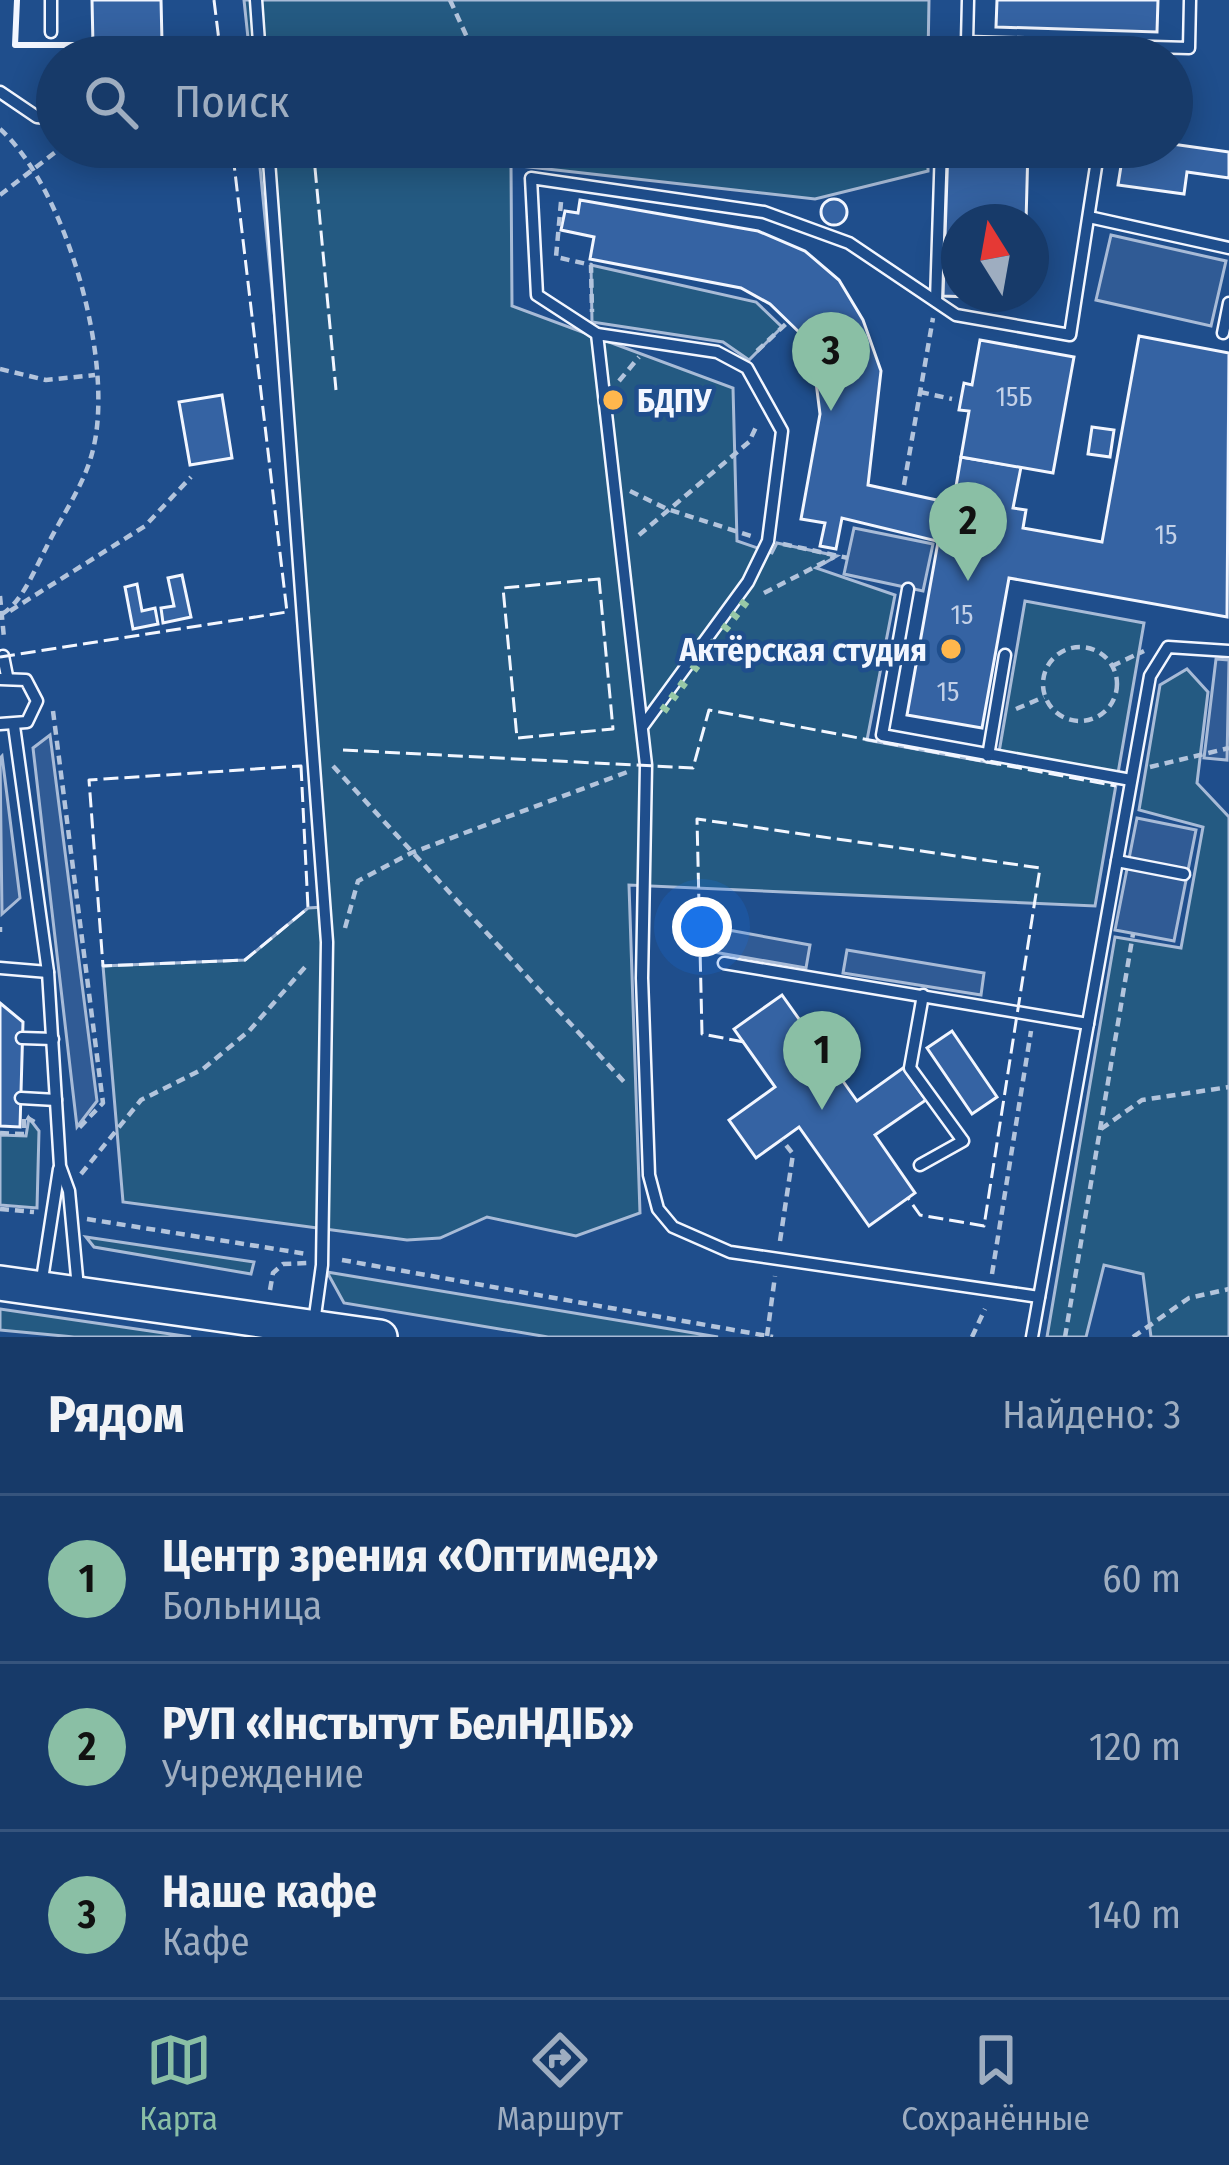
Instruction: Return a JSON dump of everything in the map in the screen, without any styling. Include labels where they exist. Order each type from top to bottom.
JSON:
[{"type":"main road","points":[[0,1283],[380,1337]]},
{"type":"lane","points":[[51,0],[51,32]]},
{"type":"lane","points":[[256,0],[259,36]]},
{"type":"lane","points":[[968,0],[968,36]]},
{"type":"lane","points":[[1189,36],[1190,0]]},
{"type":"lane","points":[[0,92],[36,116]]},
{"type":"lane","points":[[270,168],[317,748],[329,1030],[321,1261],[314,1327]]},
{"type":"lane","points":[[936,301],[940,168]]},
{"type":"lane","points":[[642,727],[748,582],[768,541],[782,431],[747,368],[717,352],[597,334],[537,295],[532,276],[531,178],[764,212],[849,243],[956,314],[1070,335],[1096,168]]},
{"type":"lane","points":[[1089,218],[1229,248]]},
{"type":"lane","points":[[1223,333],[1229,304]]},
{"type":"lane","points":[[597,334],[642,727],[649,1175],[658,1209],[673,1227],[696,1242],[778,1259],[1039,1297]]},
{"type":"lane","points":[[908,589],[882,735],[1132,776]]},
{"type":"lane","points":[[1032,1337],[1156,658],[1168,646],[1183,644],[1229,651]]},
{"type":"lane","points":[[988,756],[1005,655]]},
{"type":"lane","points":[[0,724],[14,726],[33,716],[37,700],[26,680],[3,678],[3,656]]},
{"type":"lane","points":[[14,726],[48,972],[60,1166],[73,1217],[78,1292]]},
{"type":"lane","points":[[1117,861],[1184,874]]},
{"type":"lane","points":[[724,963],[1088,1024]]},
{"type":"lane","points":[[0,968],[48,972]]},
{"type":"lane","points":[[920,1165],[963,1141],[910,1068],[923,995]]},
{"type":"lane","points":[[22,1038],[53,1039]]},
{"type":"lane","points":[[21,1098],[56,1100]]},
{"type":"lane","points":[[41,1287],[60,1166]]},
{"type":"path","points":[[450,0],[466,36]]},
{"type":"path","points":[[0,129],[34,166],[78,265],[96,375],[92,455],[30,579],[3,615]]},
{"type":"path","points":[[0,195],[34,166]]},
{"type":"path","points":[[563,182],[556,257],[591,265],[597,334]]},
{"type":"path","points":[[904,484],[936,301]]},
{"type":"path","points":[[749,359],[789,321]]},
{"type":"path","points":[[616,385],[651,342]]},
{"type":"path","points":[[0,369],[46,380],[96,375]]},
{"type":"path","points":[[920,392],[952,399]]},
{"type":"path","points":[[622,551],[749,442],[767,403]]},
{"type":"path","points":[[3,615],[145,526],[191,476]]},
{"type":"path","points":[[614,482],[668,509],[768,541],[848,558]]},
{"type":"path","points":[[764,580],[759,596],[837,556]]},
{"type":"path","points":[[0,596],[3,656]]},
{"type":"path","points":[[1088,647],[1112,666],[1116,694],[1091,719],[1067,718],[1045,696],[1047,667],[1065,650],[1088,647]]},
{"type":"path","points":[[1112,666],[1142,650],[1156,658]]},
{"type":"path","points":[[994,718],[1045,696]]},
{"type":"path","points":[[53,710],[103,1103],[77,1129],[81,1174]]},
{"type":"path","points":[[317,748],[647,1106]]},
{"type":"path","points":[[1132,776],[1229,748]]},
{"type":"path","points":[[1065,1337],[1133,934]]},
{"type":"path","points":[[973,1337],[989,1289],[1034,1013]]},
{"type":"path","points":[[1100,1130],[1142,1100],[1229,1087]]},
{"type":"path","points":[[0,1133],[24,1134],[24,1116],[38,1121],[40,1130]]},
{"type":"path","points":[[73,1217],[770,1336],[793,1154],[782,1139]]},
{"type":"path","points":[[0,1209],[51,1213]]},
{"type":"path","points":[[266,1319],[273,1273],[298,1261],[321,1261]]},
{"type":"path","points":[[1132,1337],[1189,1298],[1229,1289]]},
{"type":"shaded area","points":[[244,0],[929,0],[928,36],[248,36]]},
{"type":"shaded area","points":[[260,168],[511,168],[512,306],[733,388],[737,541],[772,553],[777,543],[837,556],[816,568],[895,595],[867,740],[997,764],[1025,601],[1144,623],[1095,906],[629,885],[640,1213],[576,1236],[487,1217],[440,1238],[407,1240],[123,1202],[103,966],[245,960],[308,908],[323,907],[317,748]]},
{"type":"shaded area","points":[[538,168],[928,168],[815,199]]},
{"type":"shaded area","points":[[1111,235],[1226,261],[1211,326],[1096,300]]},
{"type":"shaded area","points":[[591,265],[756,302],[782,327],[749,360],[723,342],[592,322]]},
{"type":"shaded area","points":[[854,528],[933,544],[923,591],[844,574]]},
{"type":"shaded area","points":[[1216,659],[1229,660],[1227,760],[1204,758]]},
{"type":"shaded area","points":[[1187,669],[1208,692],[1197,783],[1229,817],[1229,1337],[1151,1337],[1143,1274],[1104,1265],[1086,1337],[1047,1337],[1115,937],[1181,948],[1203,827],[1139,810],[1160,685]]},
{"type":"shaded area","points":[[50,735],[97,1101],[77,1127],[33,748]]},
{"type":"shaded area","points":[[0,758],[20,898],[2,914]]},
{"type":"shaded area","points":[[1137,818],[1196,830],[1174,941],[1115,930]]},
{"type":"shaded area","points":[[712,927],[810,945],[806,968],[708,951]]},
{"type":"shaded area","points":[[847,950],[984,973],[981,995],[843,973]]},
{"type":"shaded area","points":[[29,1118],[39,1131],[37,1208],[0,1205],[0,1135],[26,1136]]},
{"type":"shaded area","points":[[86,1237],[254,1262],[251,1274],[94,1247]]},
{"type":"shaded area","points":[[327,1272],[718,1337],[548,1337],[344,1303]]},
{"type":"shaded area","points":[[0,1309],[191,1337],[74,1337],[0,1330]]},
{"type":"building","points":[[92,0],[161,0],[162,36],[93,36]]},
{"type":"building","points":[[997,0],[1158,0],[1157,32],[996,27]]},
{"type":"building","points":[[1193,147],[1229,152],[1229,178],[1187,172],[1184,194],[1118,185],[1121,168],[1193,168]]},
{"type":"building","points":[[947,168],[1027,168],[1026,204],[946,204]]},
{"type":"building","points":[[834,199],[847,212],[834,225],[821,212]]},
{"type":"building","points":[[580,200],[758,231],[805,251],[839,280],[863,320],[881,371],[868,485],[964,506],[957,546],[842,518],[836,549],[820,546],[825,523],[801,519],[820,414],[814,366],[803,336],[770,304],[741,288],[590,259],[594,237],[561,230],[565,211],[578,213]]},
{"type":"building","points":[[1139,336],[1229,353],[1227,617],[1009,578],[982,728],[907,715],[938,542],[957,546],[964,506],[953,504],[961,457],[1021,467],[1013,508],[1026,510],[1023,528],[1102,542]]},
{"type":"building","points":[[980,340],[1074,357],[1053,473],[961,457],[969,411],[959,410],[964,383],[972,385]]},
{"type":"building","points":[[222,395],[232,458],[190,465],[179,402]]},
{"type":"building","points":[[1092,427],[1114,430],[1110,457],[1088,454]]},
{"type":"building","points":[[182,575],[191,617],[163,623],[161,608],[174,606],[168,578]]},
{"type":"building","points":[[137,584],[142,611],[155,608],[158,624],[133,629],[125,587]]},
{"type":"building","points":[[782,995],[857,1101],[903,1068],[926,1100],[875,1135],[915,1193],[869,1226],[799,1127],[756,1158],[729,1120],[775,1087],[734,1029]]},
{"type":"building","points":[[0,1003],[23,1022],[20,1127],[0,1126]]},
{"type":"building","points":[[952,1031],[997,1097],[972,1114],[927,1048]]},
{"type":"hedge","points":[[724,630],[749,597]]},
{"type":"hedge","points":[[693,670],[718,637]]},
{"type":"hedge","points":[[663,711],[688,677]]},
{"type":"fence","points":[[214,0],[218,36]]},
{"type":"fence","points":[[0,657],[287,612],[234,168]]},
{"type":"fence","points":[[315,168],[336,390]]},
{"type":"fence","points":[[599,579],[613,729],[517,738],[503,588],[599,579]]},
{"type":"fence","points":[[343,750],[693,768],[709,710],[1116,786]]},
{"type":"fence","points":[[301,766],[308,908],[245,960],[103,966],[89,780],[301,766]]},
{"type":"fence","points":[[744,1042],[702,1034],[697,819],[1040,868],[984,1226],[920,1215],[908,1198]]},
{"type":"wall","points":[[17,0],[15,45],[36,45]]},
{"type":"place","name":"БДПУ","points":[[613,400]]},
{"type":"place","name":"Наше кафе","points":[[831,411]]},
{"type":"place","name":"РУП «Інстытут БелНДІБ»","points":[[968,581]]},
{"type":"place","name":"Актёрская студия","points":[[951,649]]},
{"type":"place","name":"Центр зрения «Оптимед»","points":[[822,1110]]}]
